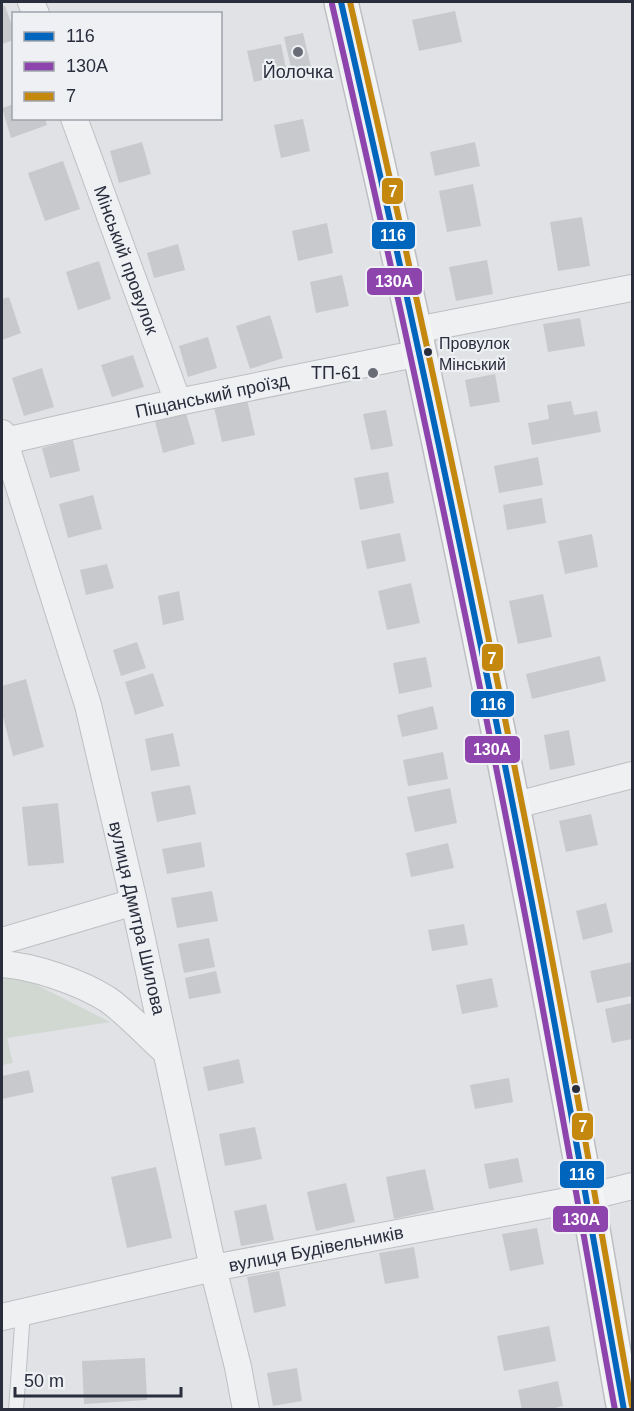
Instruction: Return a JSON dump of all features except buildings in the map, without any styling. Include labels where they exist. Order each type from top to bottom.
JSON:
[{"type":"main road","points":[[340,2],[418,342],[512,806],[588,1197],[624,1410]]},
{"type":"street","name":"Мінський провулок","points":[[75,120],[178,402]]},
{"type":"street","name":"Піщанський проїзд","points":[[3,437],[178,402],[633,288]]},
{"type":"street","name":"вулиця Дмитра Шилова","points":[[3,437],[88,705],[134,902],[246,1410]]},
{"type":"street","points":[[512,806],[633,775]]},
{"type":"street","points":[[2,941],[134,902]]},
{"type":"street","points":[[2,964],[58,976],[108,1000],[166,1052]]},
{"type":"street","name":"вулиця Будівельників","points":[[12,1315],[213,1268],[588,1197],[633,1186]]},
{"type":"lane","points":[[12,1315],[16,1410]]},
{"type":"shaded area","points":[[17,975],[110,1022],[7,1038],[13,1063],[2,1065],[2,976]]},
{"type":"transit line","name":"116","points":[[341,2],[440,449],[509,786],[624,1410]]},
{"type":"transit line","name":"7","points":[[350,2],[449,448],[518,784],[564,1024],[632,1406]]},
{"type":"transit line","name":"130А","points":[[332,4],[431,451],[500,787],[615,1410]]},
{"type":"place","name":"Йолочка","points":[[298,52]]},
{"type":"place","name":"Провулок Мінський","points":[[428,352]]},
{"type":"place","name":"ТП-61","points":[[373,373]]}]
